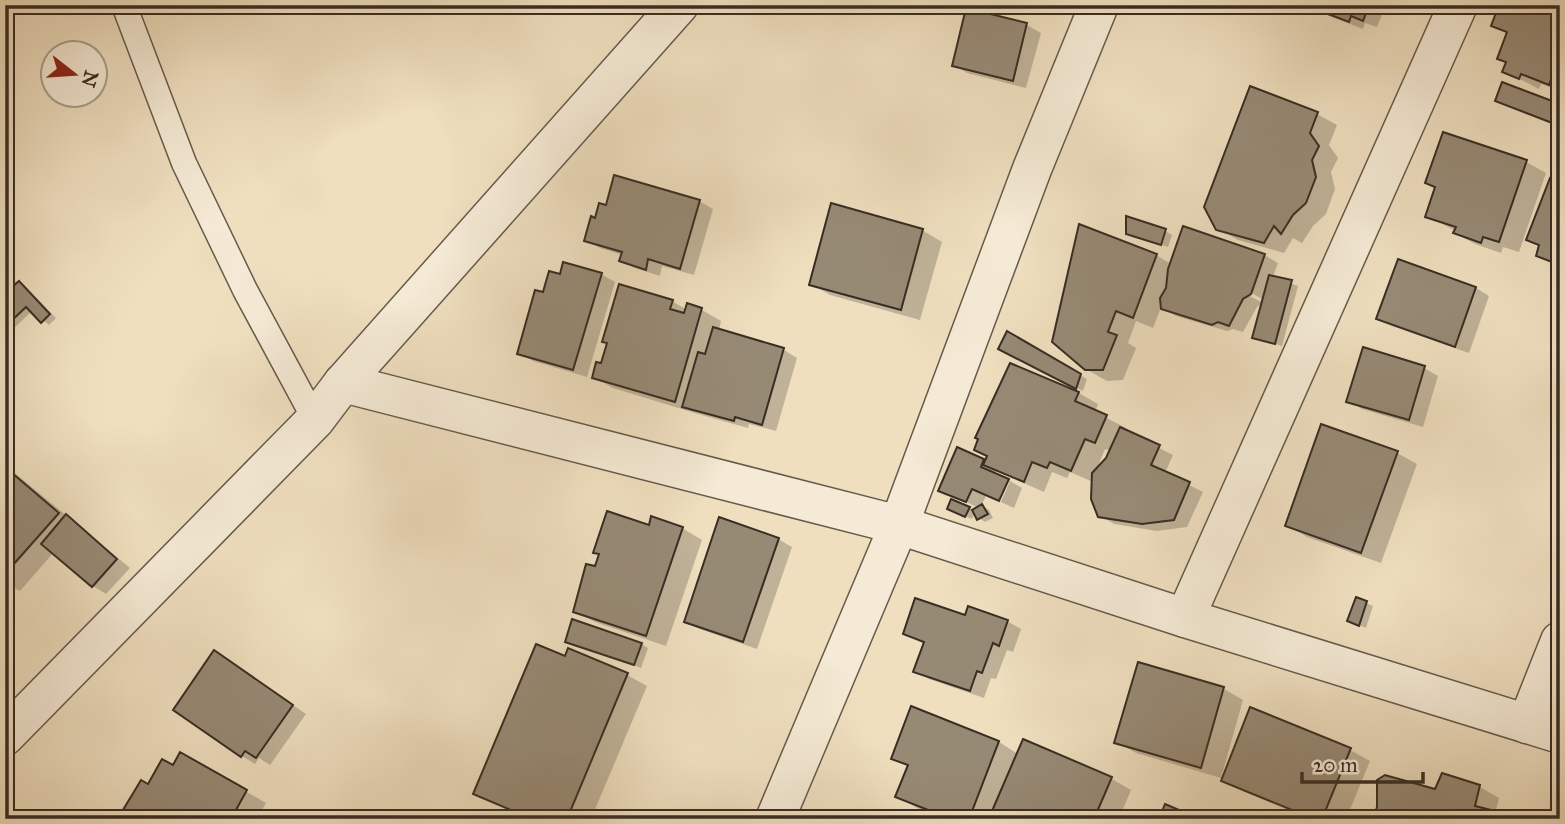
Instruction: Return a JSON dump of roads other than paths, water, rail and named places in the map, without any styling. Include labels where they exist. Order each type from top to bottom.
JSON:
[{"type":"street","points":[[5,736],[314,419],[679,5]]},
{"type":"street","points":[[775,819],[899,525],[1032,169],[1099,5]]},
{"type":"street","points":[[1185,618],[1458,5]]},
{"type":"street","points":[[343,383],[899,525],[1185,618],[1543,729],[1560,641]]},
{"type":"lane","points":[[124,5],[184,163],[245,290],[314,419]]}]
